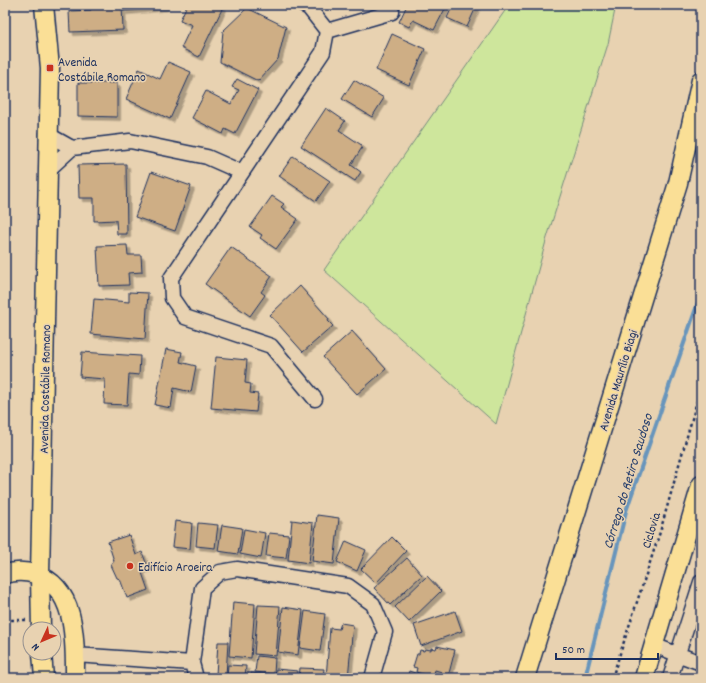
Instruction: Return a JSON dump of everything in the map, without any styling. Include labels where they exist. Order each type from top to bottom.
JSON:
[{"type":"main road","name":"Avenida Costábile Romano","points":[[41,621],[40,576],[48,170],[47,134],[50,68],[44,5]]},
{"type":"main road","name":"Avenida Maurílio Biagi","points":[[525,678],[678,183],[701,80]]},
{"type":"main road","points":[[644,678],[701,485]]},
{"type":"main road","points":[[5,574],[19,571],[40,576],[54,584],[63,594],[70,619],[75,655],[75,678]]},
{"type":"main road","points":[[43,661],[44,678]]},
{"type":"street","points":[[303,5],[309,8],[327,31],[323,52],[171,278],[172,298],[185,317],[271,346],[314,399]]},
{"type":"street","points":[[327,31],[392,12]]},
{"type":"street","points":[[47,134],[72,148]]},
{"type":"street","points":[[48,170],[72,148],[130,141],[207,157],[241,172]]},
{"type":"street","points":[[196,678],[192,663],[202,588],[220,572],[237,568],[348,586],[373,604],[385,632],[372,678]]},
{"type":"street","points":[[670,678],[701,582]]},
{"type":"street","points":[[653,645],[701,663]]},
{"type":"street","points":[[75,655],[192,663]]},
{"type":"path","name":"Ciclovia","points":[[612,678],[660,532],[701,387]]},
{"type":"path","points":[[5,620],[22,622]]},
{"type":"green space","points":[[509,5],[616,5],[608,44],[546,241],[496,424],[324,270]]},
{"type":"building","points":[[90,5],[122,5],[123,30],[70,32],[69,11],[91,10]]},
{"type":"building","points":[[124,5],[165,5],[165,7],[123,11]]},
{"type":"building","points":[[187,5],[218,5],[223,7],[199,57],[181,48],[192,25],[180,20]]},
{"type":"building","points":[[407,5],[447,5],[434,30],[413,20],[409,27],[399,22]]},
{"type":"building","points":[[453,5],[477,5],[467,27],[447,18]]},
{"type":"building","points":[[247,8],[286,27],[278,59],[258,81],[220,62],[223,31]]},
{"type":"building","points":[[392,34],[425,49],[409,85],[376,70]]},
{"type":"building","points":[[168,62],[191,72],[170,119],[126,99],[139,69],[160,79]]},
{"type":"building","points":[[237,79],[258,90],[235,134],[225,129],[223,134],[192,118],[206,91],[231,104],[239,90],[232,87]]},
{"type":"building","points":[[354,80],[384,98],[372,117],[342,99]]},
{"type":"building","points":[[78,83],[117,83],[117,117],[78,116]]},
{"type":"building","points":[[326,108],[345,121],[339,130],[363,146],[351,165],[361,172],[355,181],[301,146]]},
{"type":"building","points":[[293,156],[330,181],[316,201],[279,176]]},
{"type":"building","points":[[126,164],[127,234],[117,234],[116,220],[94,221],[94,198],[79,198],[78,165]]},
{"type":"building","points":[[151,172],[191,186],[175,231],[135,217]]},
{"type":"building","points":[[272,196],[284,204],[281,207],[298,219],[276,249],[260,238],[262,235],[250,227]]},
{"type":"building","points":[[127,245],[128,255],[141,255],[142,272],[128,273],[129,285],[99,286],[97,246]]},
{"type":"building","points":[[231,247],[272,276],[261,292],[265,295],[250,316],[205,284]]},
{"type":"building","points":[[300,286],[329,319],[328,321],[333,326],[303,352],[270,315]]},
{"type":"building","points":[[129,292],[148,293],[145,339],[91,334],[94,299],[129,302]]},
{"type":"building","points":[[352,331],[386,369],[357,394],[323,357]]},
{"type":"building","points":[[166,349],[182,352],[180,362],[196,366],[191,392],[174,388],[171,408],[155,405]]},
{"type":"building","points":[[82,352],[140,356],[139,375],[129,374],[127,405],[104,404],[105,379],[80,377]]},
{"type":"building","points":[[216,357],[247,360],[245,383],[251,384],[250,393],[258,394],[256,412],[211,408]]},
{"type":"building","points":[[317,515],[339,518],[334,564],[312,561]]},
{"type":"building","points":[[292,520],[313,523],[309,563],[288,560]]},
{"type":"building","points":[[175,521],[192,523],[190,549],[172,547]]},
{"type":"building","points":[[198,523],[218,525],[215,548],[196,546]]},
{"type":"building","points":[[222,525],[242,528],[238,554],[218,551]]},
{"type":"building","points":[[244,529],[265,533],[261,558],[240,554]]},
{"type":"building","points":[[269,533],[289,535],[286,558],[266,556]]},
{"type":"building","name":"Edifício Aroeira","points":[[129,535],[136,555],[142,552],[148,568],[141,570],[148,590],[127,598],[120,579],[117,578],[111,565],[114,561],[108,542]]},
{"type":"building","points":[[392,537],[406,551],[376,583],[361,569]]},
{"type":"building","points":[[346,541],[366,550],[357,571],[337,562]]},
{"type":"building","points":[[407,558],[422,575],[390,605],[374,588]]},
{"type":"building","points":[[427,576],[441,591],[409,622],[395,607]]},
{"type":"building","points":[[233,602],[255,604],[251,658],[229,656]]},
{"type":"building","points":[[258,605],[280,606],[276,656],[254,654]]},
{"type":"building","points":[[283,607],[303,610],[298,655],[278,652]]},
{"type":"building","points":[[305,611],[325,614],[320,651],[300,648]]},
{"type":"building","points":[[455,611],[462,631],[421,646],[414,625]]},
{"type":"building","points":[[341,623],[353,625],[348,678],[326,678],[330,628],[339,629]]},
{"type":"building","points":[[218,642],[228,642],[226,676],[216,675]]},
{"type":"building","points":[[437,646],[455,650],[448,677],[441,675],[442,672],[435,670],[433,677],[416,672],[417,668],[413,667],[417,654],[419,654],[420,650],[431,650],[431,648],[436,649]]},
{"type":"building","points":[[257,656],[275,658],[274,674],[255,672]]},
{"type":"building","points":[[228,665],[246,666],[245,678],[227,678]]},
{"type":"building","points":[[300,668],[324,669],[323,678],[299,678]]},
{"type":"building","points":[[276,669],[298,671],[297,678],[275,678]]},
{"type":"building","points":[[409,671],[430,678],[407,678]]},
{"type":"building","points":[[251,673],[274,676],[274,678],[251,678]]},
{"type":"waterway","name":"Córrego do Retiro Saudoso","points":[[585,678],[626,511],[701,294]]},
{"type":"place","name":"Avenida Costábile Romano","points":[[50,68]]},
{"type":"place","name":"Edifício Aroeira","points":[[130,566]]}]
